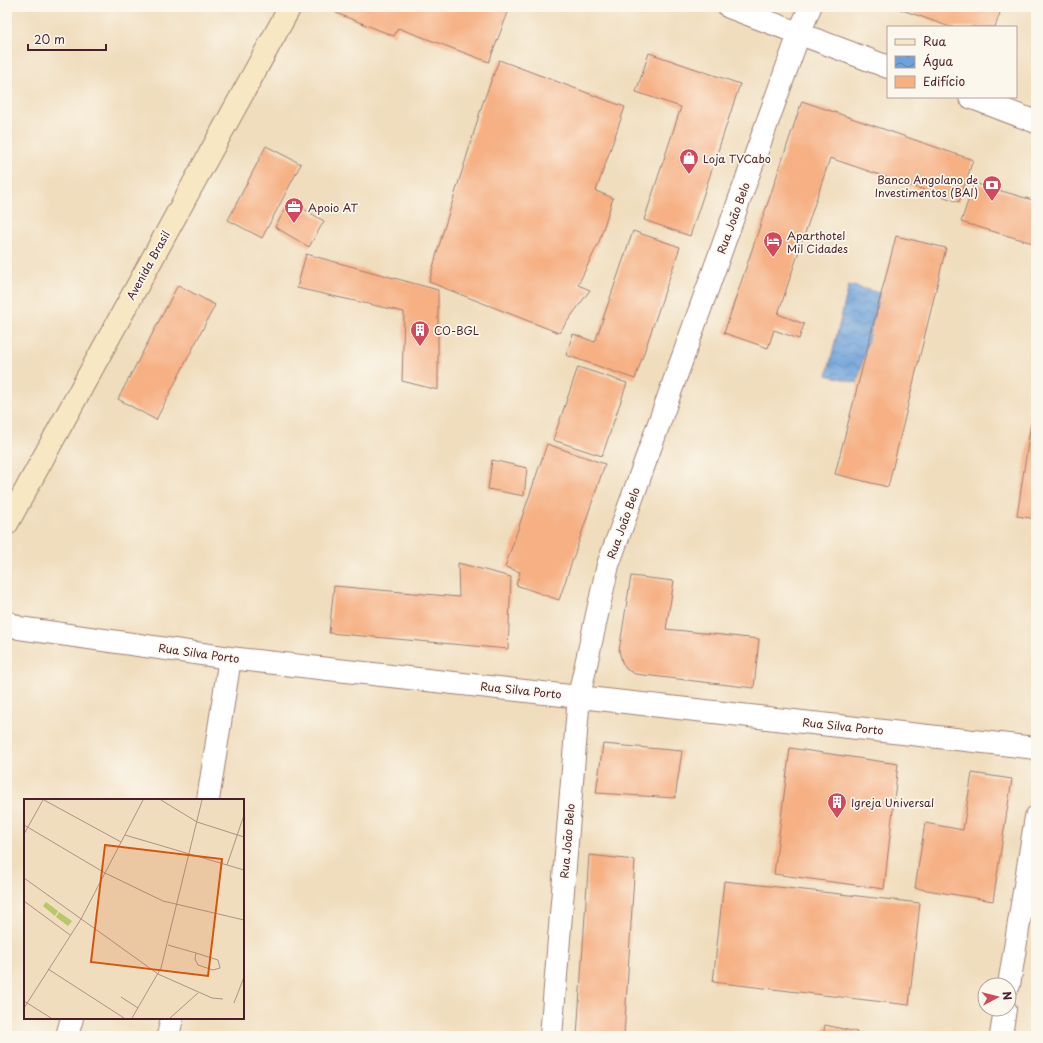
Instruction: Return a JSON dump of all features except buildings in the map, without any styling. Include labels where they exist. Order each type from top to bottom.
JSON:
[{"type":"street","name":"Avenida Brasil","points":[[7,524],[290,7]]},
{"type":"street","points":[[729,7],[887,67]]},
{"type":"street","name":"Rua João Belo","points":[[551,1036],[579,696],[608,565],[810,7]]},
{"type":"street","points":[[973,98],[1036,122]]},
{"type":"street","name":"Rua Silva Porto","points":[[7,622],[19,628],[230,658],[1036,748]]},
{"type":"street","points":[[208,799],[230,658]]},
{"type":"street","points":[[1010,977],[1036,817]]},
{"type":"street","points":[[1001,1036],[1004,1017]]},
{"type":"street","points":[[67,1036],[72,1019]]},
{"type":"street","points":[[168,1036],[172,1019]]},
{"type":"water","points":[[849,285],[880,293],[857,383],[827,375]]},
{"type":"place","name":"Loja TVCabo","points":[[689,175]]},
{"type":"place","name":"Banco Angolano de Investimentos (BAI)","points":[[992,202]]},
{"type":"place","name":"Apoio AT","points":[[294,224]]},
{"type":"place","name":"Aparthotel Mil Cidades","points":[[773,258]]},
{"type":"place","name":"CO-BGL","points":[[420,347]]},
{"type":"place","name":"Igreja Universal","points":[[837,819]]}]
